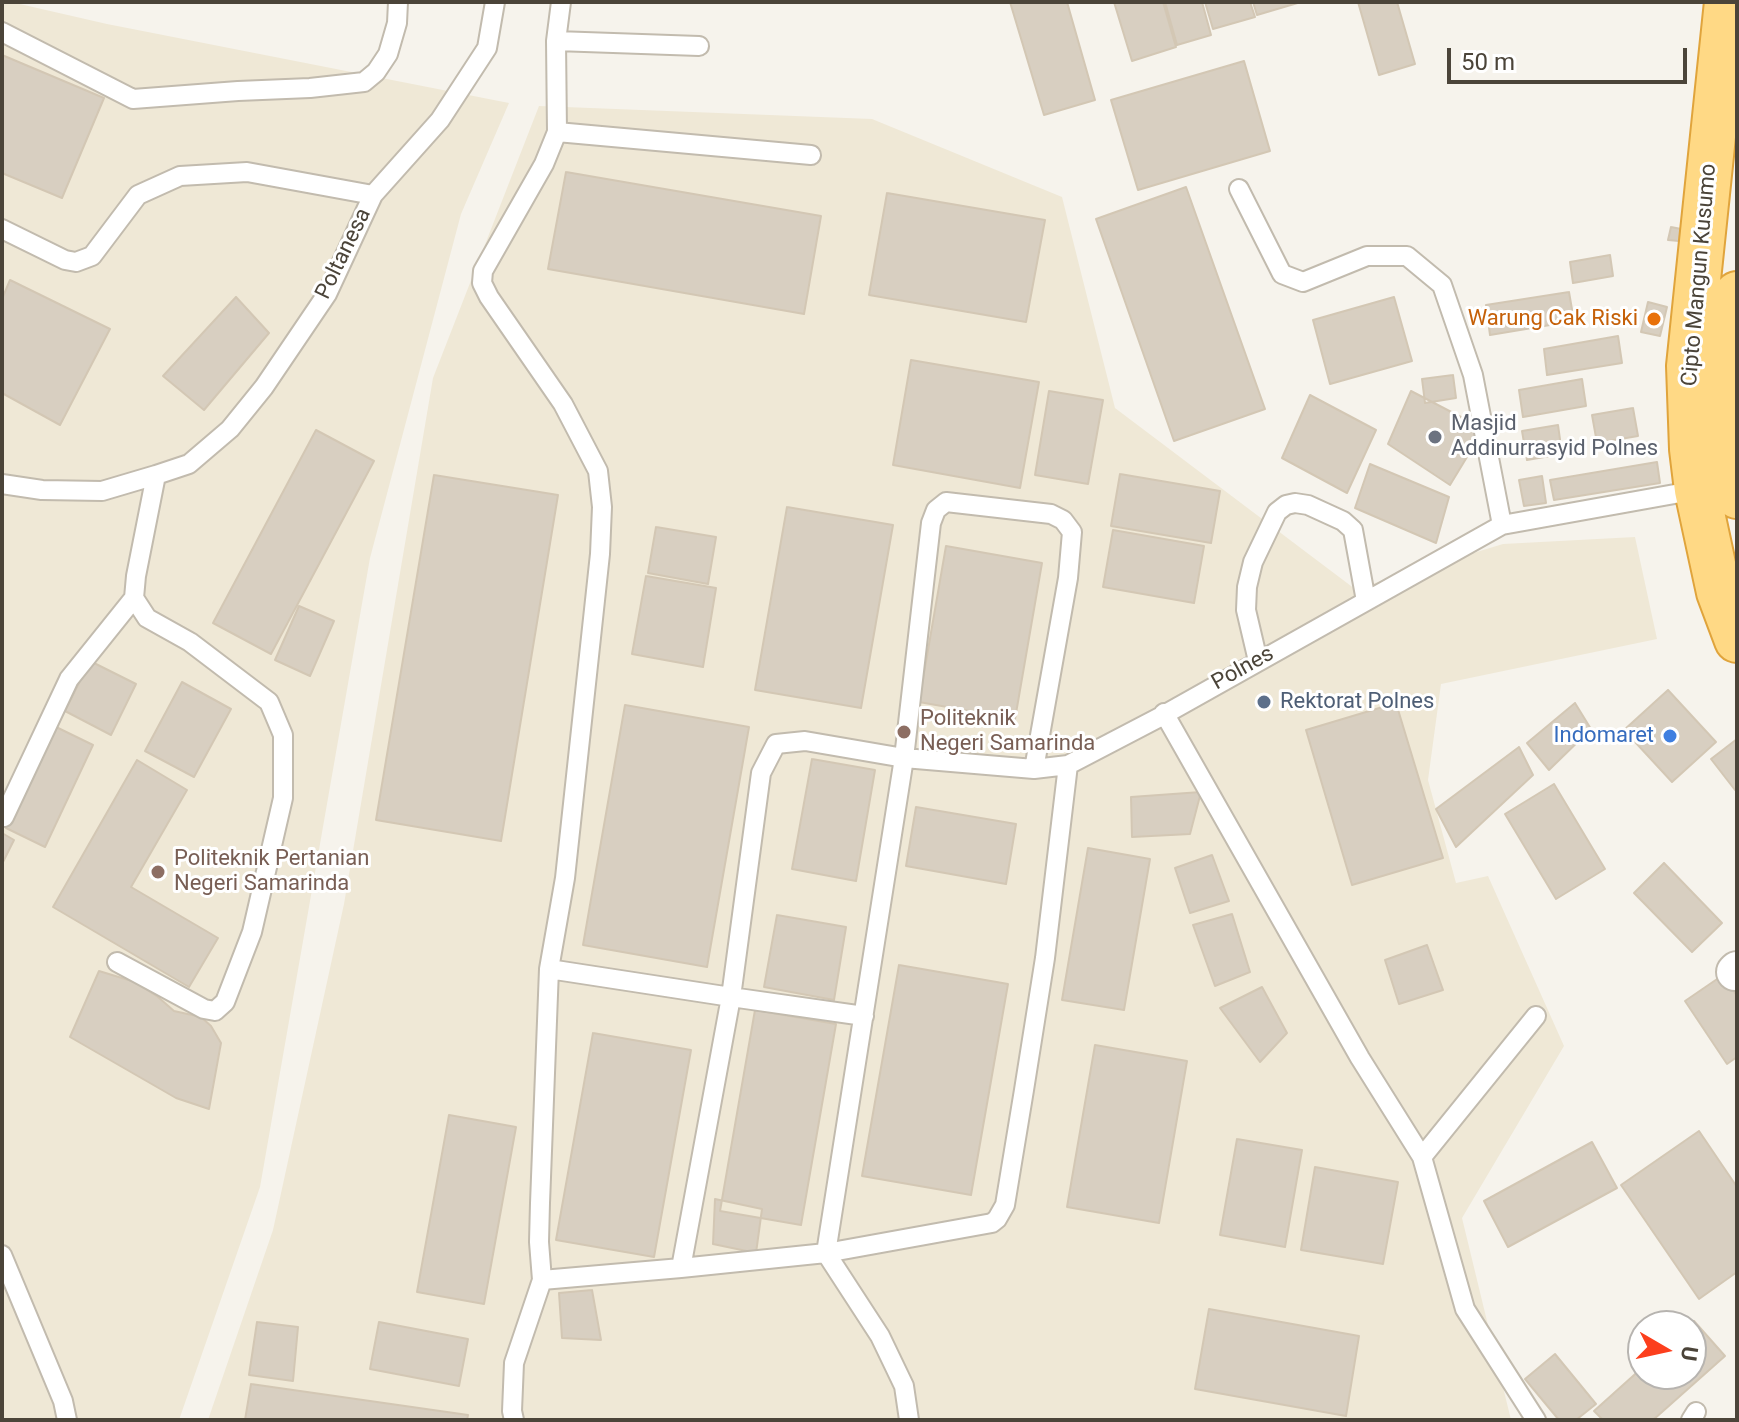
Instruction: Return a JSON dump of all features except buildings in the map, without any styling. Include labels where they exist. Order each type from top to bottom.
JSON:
[{"type":"highway","name":"Cipto Mangun Kusumo","points":[[1717,493],[1692,449],[1689,366],[1727,2]]},
{"type":"highway","name":"Cipto Mangun Kusumo","points":[[1737,294],[1729,375],[1729,445],[1717,493],[1719,592],[1737,640]]},
{"type":"lane","points":[[2,32],[133,99],[310,88],[364,82],[376,72],[388,54],[397,23],[398,2]]},
{"type":"lane","name":"Poltanesa","points":[[2,484],[42,490],[102,491],[189,464],[230,429],[264,387],[327,294],[373,195],[440,120],[487,48],[495,2]]},
{"type":"lane","points":[[514,1420],[514,1363],[542,1280],[539,1242],[549,969],[565,878],[600,554],[602,507],[598,471],[563,404],[482,283],[483,271],[544,164],[557,132],[556,41],[561,2]]},
{"type":"lane","points":[[556,41],[699,46]]},
{"type":"lane","points":[[557,132],[811,155]]},
{"type":"lane","points":[[2,229],[65,260],[76,262],[92,256],[138,195],[180,176],[247,172],[373,195]]},
{"type":"lane","points":[[1239,189],[1282,274],[1303,282],[1367,256],[1407,256],[1442,285],[1473,375],[1502,525]]},
{"type":"lane","points":[[4,817],[69,679],[134,598],[156,475]]},
{"type":"lane","name":"Polnes","points":[[731,997],[761,773],[776,744],[805,741],[904,758],[1034,769],[1068,765],[1502,525],[1717,493]]},
{"type":"lane","points":[[909,1420],[904,1386],[880,1336],[826,1253],[904,758],[931,523],[936,510],[946,502],[1051,514],[1063,520],[1072,532],[1068,578],[1034,769]]},
{"type":"lane","points":[[1258,661],[1246,610],[1247,587],[1253,562],[1277,512],[1286,505],[1308,505],[1343,521],[1353,530],[1366,601]]},
{"type":"lane","points":[[117,962],[204,1009],[215,1011],[225,1002],[252,932],[283,798],[283,735],[269,702],[190,642],[147,618],[134,598]]},
{"type":"lane","points":[[1164,713],[1360,1058],[1422,1157],[1465,1309],[1536,1420]]},
{"type":"lane","points":[[542,1280],[826,1253],[992,1223],[997,1219],[1005,1205],[1045,958],[1068,765]]},
{"type":"lane","points":[[549,969],[864,1016]]},
{"type":"lane","points":[[681,1268],[731,997]]},
{"type":"lane","points":[[1422,1157],[1536,1016]]},
{"type":"lane","points":[[2,1255],[63,1401],[67,1420]]},
{"type":"shaded area","name":"Politeknik Pertanian Negeri Samarinda","points":[[2,2],[509,103],[461,214],[370,558],[260,1187],[179,1420],[2,1420]]},
{"type":"shaded area","name":"Politeknik Negeri Samarinda","points":[[539,106],[872,119],[1062,197],[1115,408],[1355,589],[1503,544],[1635,537],[1657,639],[1441,684],[1428,780],[1456,883],[1488,876],[1564,1046],[1462,1218],[1511,1420],[208,1420],[273,1230],[344,904],[433,378]]},
{"type":"place","name":"Warung Cak Riski","points":[[1654,319]]},
{"type":"place","name":"Masjid Addinurrasyid Polnes","points":[[1435,437]]},
{"type":"place","name":"Rektorat Polnes","points":[[1264,702]]},
{"type":"place","name":"Politeknik Negeri Samarinda","points":[[904,732]]},
{"type":"place","name":"Indomaret","points":[[1670,736]]},
{"type":"place","name":"Politeknik Pertanian Negeri Samarinda","points":[[158,872]]}]
